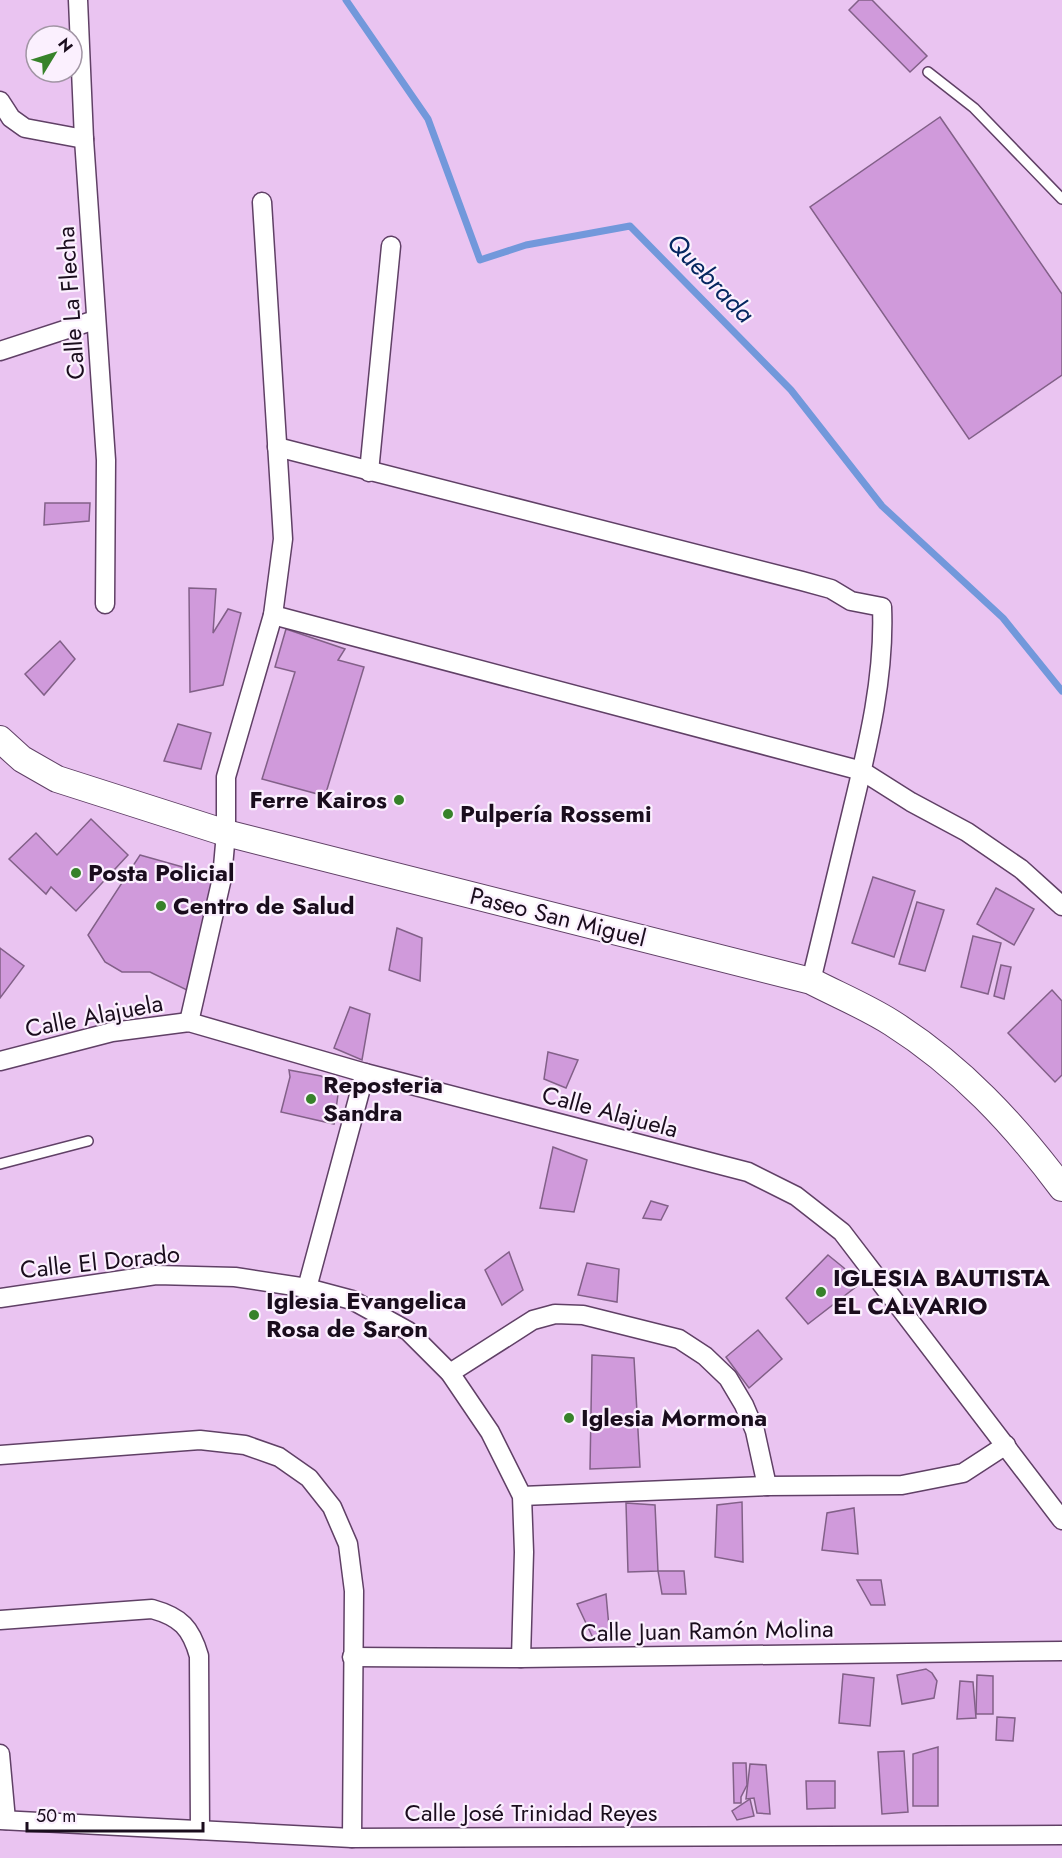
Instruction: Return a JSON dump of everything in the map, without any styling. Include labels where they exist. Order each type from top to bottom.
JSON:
[{"type":"street","name":"Calle La Flecha","points":[[78,0],[95,320],[106,460],[105,604]]},
{"type":"street","points":[[0,101],[11,118],[25,128],[84,139]]},
{"type":"street","points":[[189,1022],[222,878],[226,833],[226,777],[273,615],[283,539],[262,202]]},
{"type":"street","points":[[369,472],[391,246]]},
{"type":"street","points":[[0,351],[95,320]]},
{"type":"street","points":[[277,447],[802,581],[831,589],[851,601],[882,607],[883,633],[878,686],[862,771],[811,981]]},
{"type":"street","points":[[273,615],[862,771],[911,802],[967,832],[1012,863],[1062,906]]},
{"type":"street","name":"Paseo San Miguel","points":[[0,739],[22,759],[57,779],[226,833],[811,981],[892,1023],[947,1063],[996,1107],[1062,1188]]},
{"type":"street","name":"Calle Alajuela","points":[[0,1060],[112,1032],[189,1022],[365,1073],[748,1173],[796,1196],[842,1233],[1062,1520]]},
{"type":"street","points":[[307,1288],[365,1073]]},
{"type":"street","name":"Calle El Dorado","points":[[0,1298],[156,1275],[234,1276],[307,1288],[352,1300],[408,1331],[450,1373],[490,1432],[522,1496],[524,1552],[521,1658]]},
{"type":"street","points":[[450,1373],[533,1320],[555,1314],[583,1314],[679,1339],[705,1356],[728,1378],[744,1405],[755,1431],[767,1486]]},
{"type":"street","points":[[0,1455],[200,1440],[245,1445],[279,1457],[309,1478],[332,1507],[348,1544],[354,1591],[352,1838]]},
{"type":"street","points":[[522,1496],[767,1486],[902,1485],[963,1473],[1006,1445]]},
{"type":"street","points":[[0,1620],[152,1609],[169,1614],[183,1624],[194,1638],[199,1656],[200,1830]]},
{"type":"street","name":"Calle Juan Ramón Molina","points":[[352,1657],[521,1658],[1062,1651]]},
{"type":"street","points":[[0,1754],[3,1820]]},
{"type":"street","name":"Calle José Trinidad Reyes","points":[[3,1820],[352,1838],[1062,1835]]},
{"type":"lane","points":[[928,72],[974,108],[1062,199]]},
{"type":"lane","points":[[0,1164],[88,1141]]},
{"type":"building","points":[[859,0],[872,0],[927,56],[910,72],[849,10]]},
{"type":"building","points":[[940,117],[1062,294],[1062,375],[969,439],[810,207]]},
{"type":"building","points":[[45,503],[90,503],[89,521],[44,525]]},
{"type":"building","points":[[189,588],[216,589],[213,633],[228,609],[241,613],[223,685],[190,692]]},
{"type":"building","points":[[286,629],[345,649],[338,660],[364,667],[325,796],[262,779],[295,672],[275,667]]},
{"type":"building","points":[[60,641],[75,659],[44,695],[25,674]]},
{"type":"building","points":[[178,724],[211,733],[201,769],[164,761]]},
{"type":"building","points":[[91,819],[128,855],[76,911],[51,887],[46,894],[9,859],[36,833],[57,855]]},
{"type":"building","name":"Centro de Salud","points":[[140,855],[222,878],[195,994],[150,972],[122,972],[105,962],[88,935]]},
{"type":"building","points":[[873,877],[915,891],[894,957],[852,943]]},
{"type":"building","points":[[996,888],[1034,909],[1014,945],[977,924]]},
{"type":"building","points":[[917,902],[944,910],[925,971],[899,964]]},
{"type":"building","points":[[397,928],[422,938],[420,981],[389,970]]},
{"type":"building","points":[[973,936],[1001,943],[988,994],[961,987]]},
{"type":"building","points":[[0,948],[24,966],[0,998]]},
{"type":"building","points":[[1001,965],[1011,967],[1004,999],[994,996]]},
{"type":"building","points":[[1052,990],[1062,1001],[1062,1075],[1055,1082],[1008,1033]]},
{"type":"building","points":[[350,1007],[370,1014],[362,1060],[334,1048]]},
{"type":"building","points":[[548,1052],[578,1060],[566,1088],[544,1079]]},
{"type":"building","name":"Reposteria Sandra","points":[[289,1070],[321,1076],[339,1087],[334,1124],[281,1112],[290,1077]]},
{"type":"building","points":[[553,1147],[587,1160],[574,1212],[540,1208]]},
{"type":"building","points":[[651,1201],[668,1206],[661,1220],[643,1218]]},
{"type":"building","points":[[509,1252],[523,1290],[502,1305],[485,1270]]},
{"type":"building","name":"IGLESIA BAUTISTA EL CALVARIO","points":[[828,1255],[844,1268],[857,1286],[808,1324],[786,1298]]},
{"type":"building","points":[[587,1263],[619,1269],[617,1302],[578,1295]]},
{"type":"building","points":[[758,1330],[782,1359],[749,1388],[726,1357]]},
{"type":"building","points":[[592,1355],[634,1358],[640,1467],[590,1469]]},
{"type":"building","points":[[742,1502],[743,1562],[715,1557],[717,1505]]},
{"type":"building","points":[[626,1503],[655,1505],[658,1571],[628,1572]]},
{"type":"building","points":[[854,1508],[858,1554],[822,1550],[827,1513]]},
{"type":"building","points":[[658,1571],[684,1571],[686,1594],[662,1594]]},
{"type":"building","points":[[857,1580],[881,1580],[885,1605],[871,1605]]},
{"type":"building","points":[[606,1594],[610,1638],[593,1638],[577,1604]]},
{"type":"building","points":[[926,1669],[937,1681],[934,1698],[902,1704],[897,1675]]},
{"type":"building","points":[[843,1674],[874,1678],[870,1726],[839,1723]]},
{"type":"building","points":[[977,1675],[993,1676],[993,1714],[976,1714]]},
{"type":"building","points":[[960,1681],[973,1682],[976,1718],[957,1719]]},
{"type":"building","points":[[997,1717],[1015,1718],[1013,1741],[996,1740]]},
{"type":"building","points":[[938,1747],[938,1806],[913,1806],[913,1754]]},
{"type":"building","points":[[904,1751],[908,1812],[882,1814],[878,1752]]},
{"type":"building","points":[[733,1763],[746,1763],[747,1785],[741,1797],[741,1803],[734,1803]]},
{"type":"building","points":[[750,1764],[766,1765],[770,1814],[757,1813],[754,1798],[746,1799]]},
{"type":"building","points":[[806,1781],[835,1781],[835,1808],[807,1809]]},
{"type":"building","points":[[750,1799],[754,1816],[737,1820],[732,1811]]},
{"type":"waterway","name":"Quebrada","points":[[346,0],[428,119],[480,260],[526,245],[630,226],[791,390],[882,506],[1003,618],[1062,691]]},
{"type":"place","name":"Ferre Kairos","points":[[399,800]]},
{"type":"place","name":"Pulpería Rossemi","points":[[448,814]]},
{"type":"place","name":"Posta Policial","points":[[76,873]]},
{"type":"place","name":"Centro de Salud","points":[[161,906]]},
{"type":"place","name":"Reposteria Sandra","points":[[311,1099]]},
{"type":"place","name":"IGLESIA BAUTISTA EL CALVARIO","points":[[821,1292]]},
{"type":"place","name":"Iglesia Evangelica Rosa de Saron","points":[[254,1315]]},
{"type":"place","name":"Iglesia Mormona","points":[[569,1418]]}]
